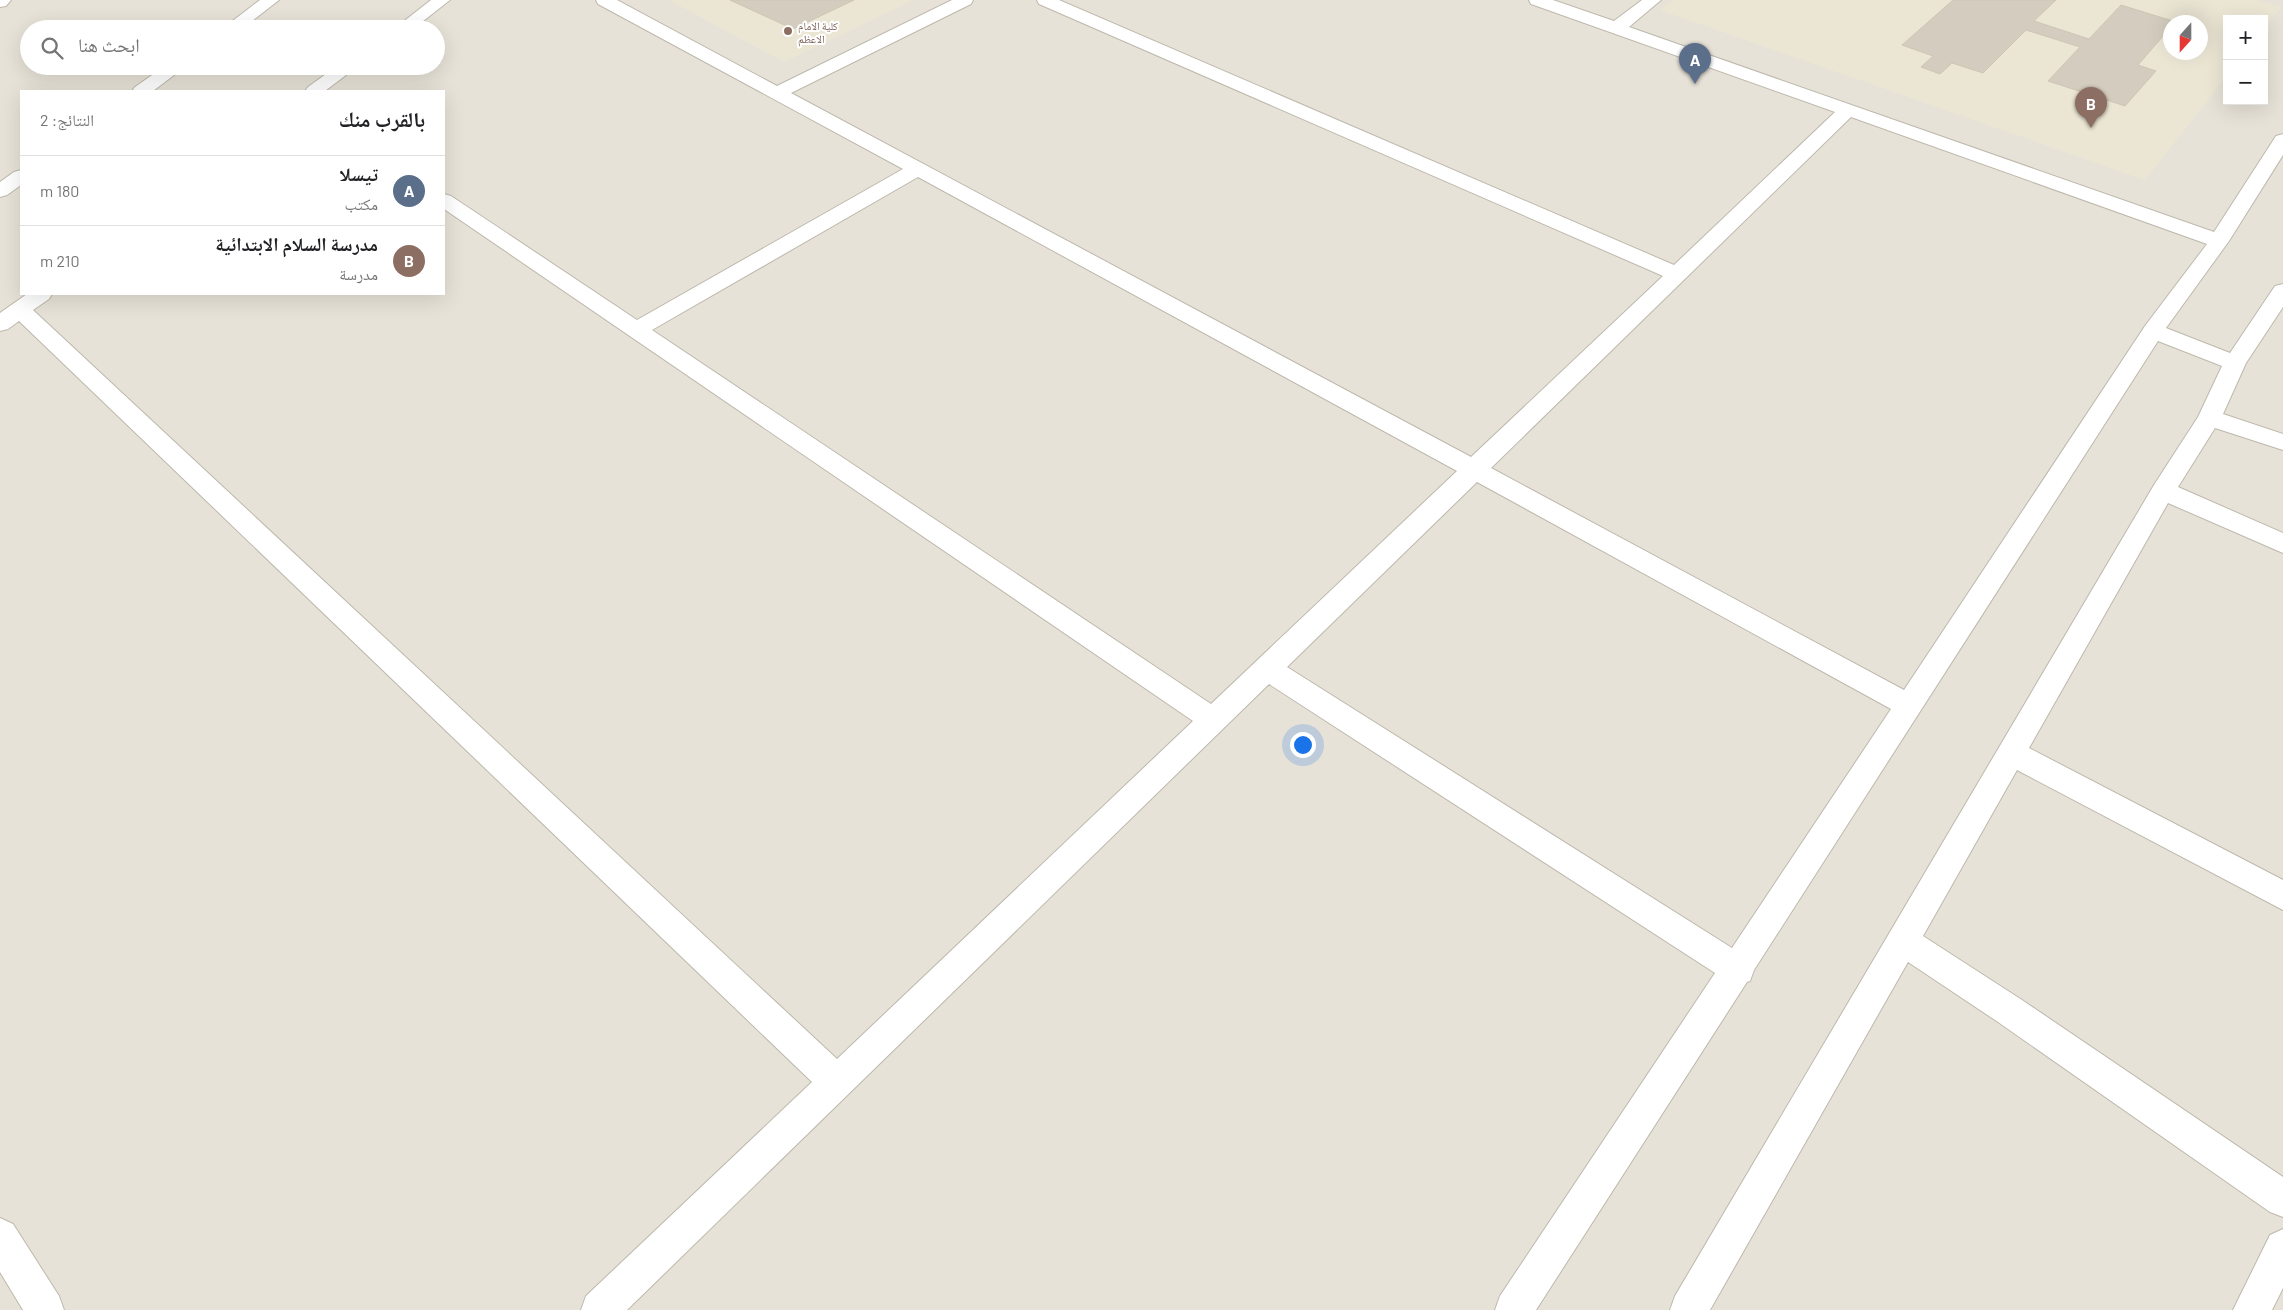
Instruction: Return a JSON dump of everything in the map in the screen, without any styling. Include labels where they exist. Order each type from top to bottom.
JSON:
[{"type":"street","points":[[243,20],[271,0]]},
{"type":"street","points":[[414,20],[442,0]]},
{"type":"street","points":[[604,0],[1909,706]]},
{"type":"street","points":[[777,93],[965,0]]},
{"type":"street","points":[[1046,0],[1677,274]]},
{"type":"street","points":[[1538,0],[2219,241]]},
{"type":"street","points":[[1616,28],[1653,0]]},
{"type":"street","points":[[142,90],[164,75]]},
{"type":"street","points":[[315,90],[336,75]]},
{"type":"street","points":[[600,1310],[1848,110]]},
{"type":"street","points":[[1514,1310],[2154,331],[2219,241],[2283,140]]},
{"type":"street","points":[[635,330],[918,169]]},
{"type":"street","points":[[0,191],[20,177]]},
{"type":"street","points":[[445,201],[1213,720]]},
{"type":"street","points":[[1689,1310],[2163,491],[2209,418],[2235,363],[2283,291]]},
{"type":"street","points":[[20,309],[837,1082]]},
{"type":"street","points":[[2154,331],[2235,363]]},
{"type":"street","points":[[2209,418],[2283,442]]},
{"type":"street","points":[[2163,491],[2283,544]]},
{"type":"street","points":[[1267,669],[1738,970]]},
{"type":"street","points":[[2012,753],[2283,896]]},
{"type":"street","points":[[1902,940],[2010,1011],[2283,1199]]},
{"type":"street","points":[[0,1237],[45,1310]]},
{"type":"street","points":[[2252,1310],[2283,1248]]},
{"type":"shaded area","points":[[0,0],[2283,0],[2283,1310],[0,1310]]},
{"type":"shaded area","name":"كلية الامام الاعظم","points":[[669,0],[913,0],[784,62]]},
{"type":"shaded area","points":[[1673,0],[2256,0],[2281,7],[2268,23],[2268,15],[2223,15],[2223,81],[2145,180],[1660,10]]},
{"type":"building","points":[[730,0],[854,0],[793,29]]},
{"type":"building","points":[[1953,0],[2056,0],[2034,21],[2089,39],[2121,5],[2163,18],[2163,36],[2138,65],[2156,71],[2125,106],[2048,81],[2080,47],[2026,30],[1983,73],[1952,63],[1940,74],[1921,67],[1933,56],[1902,45]]},
{"type":"place","name":"كلية الامام الاعظم","points":[[788,31]]},
{"type":"place","name":"تيسلا","points":[[1695,84]]},
{"type":"place","name":"مدرسة السلام الابتدائية","points":[[2091,128]]}]
